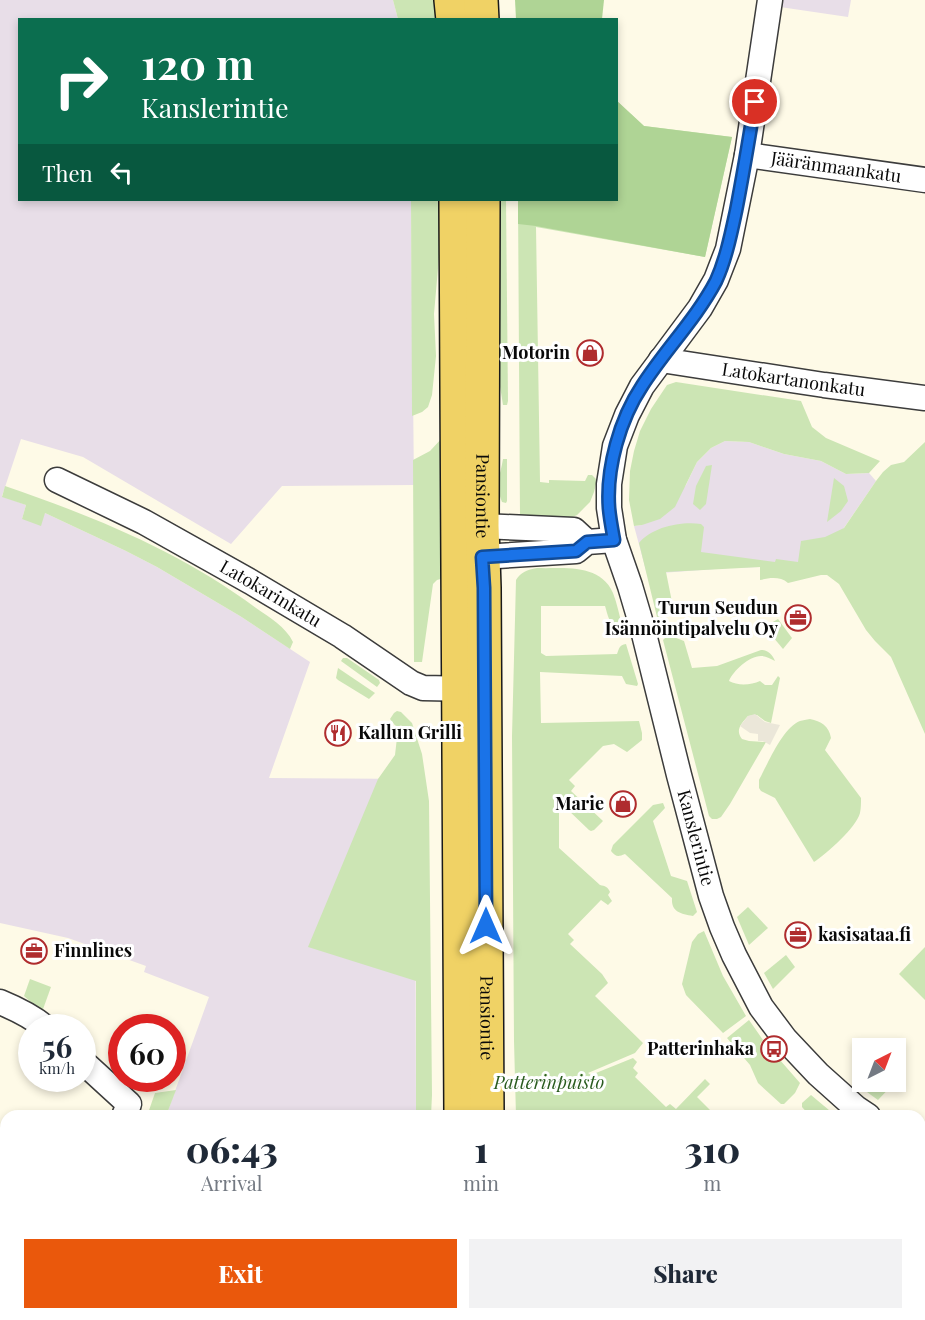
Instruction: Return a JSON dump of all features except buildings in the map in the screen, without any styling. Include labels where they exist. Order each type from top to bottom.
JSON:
[{"type":"main road","points":[[451,0],[453,18]]},
{"type":"main road","points":[[481,0],[482,18]]},
{"type":"main road","name":"Pansiontie","points":[[456,201],[474,541]]},
{"type":"main road","name":"Pansiontie","points":[[461,1110],[483,201]]},
{"type":"main road","name":"Pansiontie","points":[[472,689],[487,1110]]},
{"type":"street","name":"Kanslerintie","points":[[770,0],[747,155],[728,249],[716,280],[700,308],[642,386],[627,415],[615,446],[609,484],[609,508],[614,540],[643,630],[711,896],[722,927],[761,1007],[785,1039],[818,1074],[859,1110]]},
{"type":"street","name":"Jääränmaankatu","points":[[747,155],[925,180]]},
{"type":"street","name":"Latokartanonkatu","points":[[661,360],[925,398]]},
{"type":"street","name":"Latokarinkatu","points":[[57,480],[144,522],[251,582],[342,636],[411,683],[423,688],[472,689]]},
{"type":"street","points":[[474,541],[576,551],[587,542],[614,540]]},
{"type":"street","points":[[0,1002],[27,1014]]},
{"type":"street","points":[[96,1074],[129,1104],[126,1110]]},
{"type":"shaded area","points":[[0,0],[393,0],[398,18],[18,18],[18,201],[411,201],[414,485],[282,486],[231,544],[83,457],[21,439],[2,496],[26,505],[22,519],[45,513],[157,567],[240,616],[310,662],[269,778],[415,779],[416,1110],[168,1110],[175,1092],[186,1092],[186,1061],[209,997],[144,972],[146,966],[68,938],[0,923]]},
{"type":"shaded area","points":[[781,0],[851,0],[848,17],[780,7]]},
{"type":"shaded area","points":[[725,441],[749,442],[784,454],[821,461],[846,474],[869,473],[876,481],[837,538],[820,569],[761,567],[647,574],[634,526],[642,525],[686,485],[697,462],[711,448]]},
{"type":"shaded area","points":[[755,714],[765,722],[780,725],[770,745],[758,741],[758,734],[750,733],[740,726],[748,716]]},
{"type":"green space","points":[[393,0],[435,0],[437,18],[398,18]]},
{"type":"green space","points":[[515,0],[604,0],[602,18],[516,18]]},
{"type":"green space","points":[[618,102],[644,126],[732,137],[705,257],[536,227],[540,482],[585,481],[588,475],[592,475],[597,480],[590,502],[577,515],[568,519],[520,516],[518,201],[618,201]]},
{"type":"green space","points":[[618,102],[644,126],[732,137],[705,257],[518,224],[518,201],[618,201]]},
{"type":"green space","points":[[411,201],[444,201],[434,314],[436,356],[432,395],[428,407],[412,416]]},
{"type":"green space","points":[[495,201],[506,201],[507,405],[503,405],[495,355]]},
{"type":"green space","points":[[676,382],[801,401],[812,427],[826,438],[880,461],[869,473],[846,474],[821,461],[784,454],[749,442],[725,441],[711,448],[697,462],[675,507],[660,519],[634,526],[629,500],[630,471],[634,451],[640,431],[651,409],[667,385]]},
{"type":"green space","points":[[443,437],[444,578],[433,584],[422,662],[414,662],[413,460],[430,451]]},
{"type":"green space","points":[[925,442],[925,734],[891,657],[866,630],[839,584],[827,575],[788,583],[778,578],[760,580],[760,567],[666,572],[672,602],[677,607],[670,616],[657,617],[639,543],[651,533],[676,524],[701,524],[704,527],[701,552],[775,562],[776,559],[798,562],[801,541],[825,537],[844,528],[883,472],[891,465],[904,462]]},
{"type":"green space","points":[[503,459],[507,459],[506,503],[502,502],[499,490]]},
{"type":"green space","points":[[712,465],[706,504],[700,510],[693,504],[696,486],[706,466]]},
{"type":"green space","points":[[834,478],[844,486],[848,501],[841,511],[827,522]]},
{"type":"green space","points":[[5,486],[103,523],[198,570],[277,623],[293,642],[290,649],[240,616],[126,551],[45,513],[41,526],[22,519],[26,505],[2,497]]},
{"type":"green space","name":"Patterinpuisto","points":[[537,568],[569,568],[590,572],[607,583],[613,593],[622,625],[612,623],[605,606],[541,606],[541,653],[546,656],[617,654],[621,646],[626,644],[638,684],[637,686],[626,684],[622,676],[540,672],[541,723],[639,721],[642,733],[642,740],[627,752],[614,744],[603,746],[569,780],[575,786],[571,791],[603,821],[594,830],[589,830],[566,808],[559,810],[559,848],[600,885],[607,888],[612,901],[608,905],[601,900],[568,934],[574,940],[570,944],[602,974],[608,983],[595,996],[643,1043],[635,1053],[588,1073],[591,1075],[633,1058],[637,1062],[633,1068],[638,1073],[635,1077],[666,1107],[670,1104],[676,1109],[705,1079],[710,1084],[697,1097],[710,1110],[516,1110],[512,736],[516,580],[525,572]]},
{"type":"green space","points":[[778,619],[792,638],[783,649],[768,628]]},
{"type":"green space","points":[[671,636],[684,641],[692,668],[717,666],[763,650],[770,653],[775,661],[763,656],[752,658],[738,669],[729,681],[744,684],[760,681],[765,685],[772,685],[778,676],[780,678],[771,723],[757,715],[748,716],[740,727],[739,733],[742,739],[766,742],[730,804],[717,819],[709,816],[663,640]]},
{"type":"green space","points":[[347,658],[379,680],[377,687],[341,661]]},
{"type":"green space","points":[[338,668],[375,693],[369,699],[338,680],[336,678]]},
{"type":"green space","points":[[401,712],[412,723],[422,754],[429,801],[431,1110],[416,1110],[416,981],[308,947],[378,779],[395,755],[398,729],[390,719],[394,713]]},
{"type":"green space","points":[[810,719],[821,723],[828,730],[831,738],[825,750],[861,798],[860,813],[853,826],[814,862],[775,798],[759,788],[759,780],[782,738],[794,725]]},
{"type":"green space","points":[[663,803],[665,808],[653,821],[671,876],[687,881],[697,912],[693,916],[675,909],[672,898],[625,854],[617,856],[611,851],[613,845],[653,805]]},
{"type":"green space","points":[[748,907],[768,928],[749,945],[737,917]]},
{"type":"green space","points":[[704,931],[723,976],[746,1016],[723,1033],[686,995],[682,984],[692,942],[698,934]]},
{"type":"green space","points":[[925,947],[925,1000],[899,974]]},
{"type":"green space","points":[[786,955],[795,967],[773,989],[764,973]]},
{"type":"green space","points":[[30,979],[51,987],[42,1012],[24,996]]},
{"type":"green space","points":[[749,1020],[763,1040],[760,1044],[769,1055],[773,1052],[800,1083],[795,1093],[784,1104],[781,1104],[758,1083],[750,1065],[727,1038]]},
{"type":"green space","points":[[175,1092],[168,1110],[149,1110],[155,1093]]},
{"type":"green space","points":[[867,1092],[886,1092],[878,1100]]},
{"type":"green space","points":[[811,1095],[829,1110],[805,1110],[802,1103]]},
{"type":"place","name":"Motorin","points":[[590,353]]},
{"type":"place","name":"Turun Seudun Isännöintipalvelu Oy","points":[[798,618]]},
{"type":"place","name":"Kallun Grilli","points":[[338,733]]},
{"type":"place","name":"Marie","points":[[623,804]]},
{"type":"place","name":"kasisataa.fi","points":[[798,935]]},
{"type":"place","name":"Finnlines","points":[[34,951]]},
{"type":"place","name":"Patterinhaka","points":[[774,1049]]},
{"type":"route","points":[[486,926],[482,557],[576,551],[587,542],[614,540],[609,508],[609,484],[615,446],[642,386],[700,308],[716,280],[728,249],[755,102]]}]
